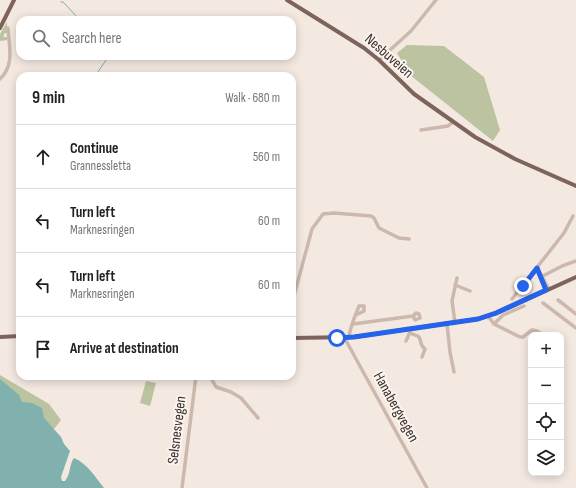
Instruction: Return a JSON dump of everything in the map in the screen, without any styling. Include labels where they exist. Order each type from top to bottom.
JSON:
[{"type":"main road","points":[[0,28],[14,0]]},
{"type":"main road","name":"Nesbuveien","points":[[287,0],[350,38],[379,60],[414,94],[475,137],[506,155],[576,186]]},
{"type":"main road","points":[[296,338],[349,337],[410,331],[488,316],[576,277]]},
{"type":"main road","points":[[0,337],[16,336]]},
{"type":"street","points":[[379,60],[410,31],[436,0]]},
{"type":"street","points":[[0,79],[8,69],[10,61],[8,28]]},
{"type":"street","points":[[421,130],[448,126],[453,122]]},
{"type":"street","points":[[296,288],[312,229],[323,214],[334,213],[371,216],[374,218],[378,228],[399,238],[409,239]]},
{"type":"street","points":[[512,299],[564,233],[572,216]]},
{"type":"street","points":[[541,277],[562,266],[576,261]]},
{"type":"street","points":[[537,268],[547,289]]},
{"type":"street","points":[[455,323],[452,301],[457,278]]},
{"type":"street","points":[[455,285],[470,291]]},
{"type":"street","points":[[558,300],[576,314]]},
{"type":"street","points":[[543,302],[574,327],[576,321]]},
{"type":"street","points":[[494,324],[501,316],[524,306]]},
{"type":"street","points":[[356,315],[353,325],[413,316]]},
{"type":"street","points":[[488,316],[494,324],[520,337],[523,337],[528,333]]},
{"type":"street","points":[[447,324],[454,372]]},
{"type":"street","name":"Hanabergvegen","points":[[353,325],[349,337],[427,488]]},
{"type":"street","points":[[529,332],[532,330],[538,332]]},
{"type":"street","points":[[406,341],[410,331]]},
{"type":"street","points":[[410,331],[411,335],[420,338],[421,345],[425,349],[422,357]]},
{"type":"street","name":"Selsnesvegen","points":[[182,488],[196,380]]},
{"type":"street","points":[[212,380],[215,386],[231,392],[241,398],[258,418]]},
{"type":"green space","points":[[7,22],[7,33],[3,36],[7,37],[7,40],[0,41],[0,34]]},
{"type":"green space","points":[[407,45],[444,46],[484,77],[500,130],[493,141],[410,75],[397,53]]},
{"type":"green space","points":[[0,375],[49,404],[61,420],[51,433],[0,457]]},
{"type":"green space","points":[[146,381],[156,383],[150,406],[140,403]]},
{"type":"water","points":[[0,379],[19,395],[22,402],[32,403],[42,408],[44,418],[61,437],[64,444],[70,451],[61,477],[62,481],[65,481],[67,478],[74,458],[87,467],[104,488],[0,488]]},
{"type":"waterway","points":[[61,2],[63,2],[76,16]]},
{"type":"waterway","points":[[98,72],[106,60]]},
{"type":"route","points":[[337,338],[354,337],[478,319],[496,313],[546,290],[537,268],[523,286]]}]
